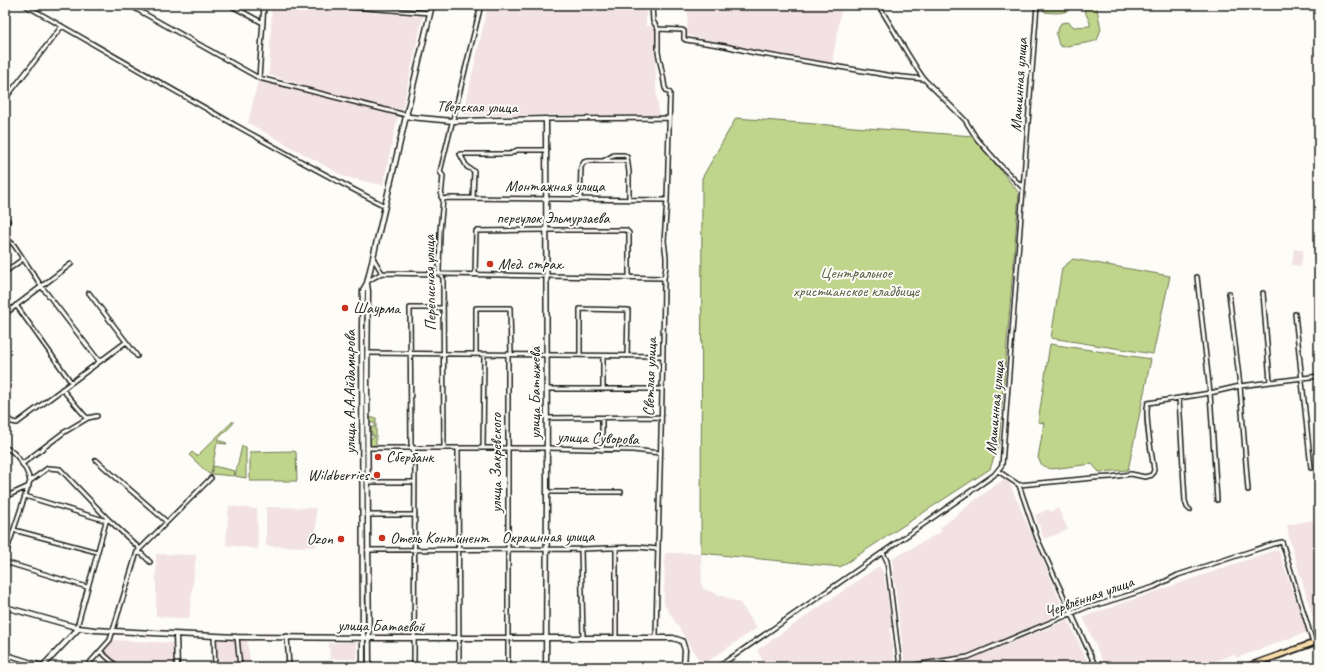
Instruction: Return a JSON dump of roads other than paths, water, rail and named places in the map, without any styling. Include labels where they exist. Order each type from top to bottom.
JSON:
[{"type":"main road","points":[[368,291],[363,290],[367,282],[373,258],[432,5]]},
{"type":"main road","name":"Тверская улица","points":[[406,115],[410,117],[453,121],[546,119]]},
{"type":"main road","name":"улица Батыжева","points":[[546,119],[546,667]]},
{"type":"main road","name":"улица А.А.Айдамирова","points":[[367,282],[368,667]]},
{"type":"main road","name":"улица А.А.Айдамирова","points":[[363,290],[363,667]]},
{"type":"main road","name":"улица Батаевой","points":[[5,607],[94,630],[176,635],[237,637],[287,636],[508,639],[673,638],[682,641],[685,650],[684,667]]},
{"type":"main road","points":[[42,666],[78,627]]},
{"type":"main road","points":[[176,635],[177,667]]},
{"type":"main road","points":[[1246,667],[1319,640]]},
{"type":"street","points":[[25,5],[321,172],[385,206]]},
{"type":"street","name":"Тверская улица","points":[[129,5],[259,78],[406,115]]},
{"type":"street","points":[[230,5],[263,23]]},
{"type":"street","points":[[259,78],[264,5]]},
{"type":"street","points":[[325,5],[430,13]]},
{"type":"street","name":"Переписная улица","points":[[444,448],[443,278],[439,272],[443,176],[440,172],[482,5]]},
{"type":"street","name":"Светлая улица","points":[[652,5],[653,21],[658,29],[657,40],[665,88],[670,93],[667,200],[664,241],[666,267],[664,278],[656,638]]},
{"type":"street","points":[[878,5],[912,63],[924,80],[965,120],[977,139],[1000,165],[1024,188]]},
{"type":"street","name":"Машинная улица","points":[[718,667],[998,471],[1003,463],[1037,5]]},
{"type":"street","points":[[5,99],[62,26]]},
{"type":"street","points":[[658,29],[682,30],[684,32],[684,39],[686,40],[725,46],[755,53],[924,80]]},
{"type":"street","name":"Тверская улица","points":[[546,119],[669,118]]},
{"type":"street","points":[[473,198],[474,171],[467,167],[460,154],[510,154],[516,150],[547,150]]},
{"type":"street","points":[[603,161],[614,155],[625,155],[629,172],[629,199]]},
{"type":"street","points":[[580,199],[581,167],[584,162],[627,161]]},
{"type":"street","name":"Монтажная улица","points":[[443,199],[547,198],[667,200]]},
{"type":"street","points":[[5,224],[8,221]]},
{"type":"street","name":"переулок Эльмурзаева","points":[[475,275],[476,231],[628,231],[629,278]]},
{"type":"street","points":[[5,237],[14,245],[42,286],[99,362]]},
{"type":"street","points":[[373,258],[382,273]]},
{"type":"street","points":[[5,272],[23,259]]},
{"type":"street","points":[[5,314],[71,264]]},
{"type":"street","points":[[367,282],[382,273],[664,278]]},
{"type":"street","points":[[1197,277],[1210,393],[1218,500]]},
{"type":"street","points":[[89,293],[137,356]]},
{"type":"street","points":[[1229,293],[1240,386],[1248,490]]},
{"type":"street","points":[[1263,293],[1270,382]]},
{"type":"street","points":[[16,305],[71,382]]},
{"type":"street","points":[[414,667],[415,454],[411,444],[410,308],[443,308]]},
{"type":"street","name":"улица Закревского","points":[[476,354],[476,308],[510,308],[507,448],[508,667]]},
{"type":"street","points":[[580,355],[580,309],[628,310],[627,356]]},
{"type":"street","points":[[1295,314],[1311,468]]},
{"type":"street","points":[[5,416],[12,422],[17,423],[126,342]]},
{"type":"street","points":[[367,353],[663,356]]},
{"type":"street","points":[[483,448],[484,354]]},
{"type":"street","points":[[603,356],[603,389]]},
{"type":"street","points":[[1019,485],[1118,477],[1131,474],[1145,477],[1150,476],[1154,470],[1148,429],[1148,403],[1210,393],[1240,386],[1319,376]]},
{"type":"street","points":[[62,389],[88,418]]},
{"type":"street","points":[[547,389],[662,389]]},
{"type":"street","points":[[1179,398],[1185,500],[1187,507],[1190,510]]},
{"type":"street","points":[[21,463],[63,433],[88,418],[96,416]]},
{"type":"street","points":[[547,418],[661,417]]},
{"type":"street","points":[[602,418],[602,450]]},
{"type":"street","points":[[5,448],[10,449],[21,463],[29,476],[30,481],[5,554]]},
{"type":"street","name":"улица Суворова","points":[[367,448],[547,448],[633,450],[660,453]]},
{"type":"street","points":[[458,449],[459,667]]},
{"type":"street","points":[[96,460],[167,522]]},
{"type":"street","points":[[30,481],[48,468],[60,469],[107,520],[150,562]]},
{"type":"street","points":[[998,471],[1019,485],[1036,534],[1052,573],[1063,592],[1064,598],[1073,614],[1096,667]]},
{"type":"street","points":[[86,667],[110,640],[138,550],[211,478]]},
{"type":"street","points":[[367,482],[415,482]]},
{"type":"street","points":[[5,497],[29,486]]},
{"type":"street","points":[[547,492],[621,492]]},
{"type":"street","points":[[25,496],[107,520]]},
{"type":"street","points":[[367,515],[415,515]]},
{"type":"street","points":[[78,627],[87,587],[107,520]]},
{"type":"street","points":[[14,530],[98,552]]},
{"type":"street","name":"Червлённая улица","points":[[901,667],[968,658],[1089,606],[1094,606],[1154,587],[1178,575],[1282,542],[1313,643]]},
{"type":"street","name":"Окраинная улица","points":[[367,550],[459,548],[508,550],[616,548],[658,549]]},
{"type":"street","points":[[616,548],[616,638]]},
{"type":"street","points":[[581,549],[583,638]]},
{"type":"street","points":[[882,553],[887,561],[901,667]]},
{"type":"street","points":[[5,562],[87,587]]},
{"type":"street","points":[[214,636],[215,667]]},
{"type":"street","points":[[287,636],[289,667]]},
{"type":"street","points":[[237,637],[240,667]]},
{"type":"street","points":[[100,651],[118,667]]},
{"type":"street","points":[[5,654],[42,666]]},
{"type":"place","name":"Мед. страх.","points":[[490,264]]},
{"type":"place","name":"Шаурма","points":[[345,308]]},
{"type":"place","name":"Сбербанк","points":[[378,457]]},
{"type":"place","name":"Wildberries","points":[[377,475]]},
{"type":"place","name":"Отель Континент","points":[[382,538]]},
{"type":"place","name":"Ozon","points":[[341,539]]},
{"type":"park label","name":"Центральное христианское кладбище","points":[[856,282]]}]
